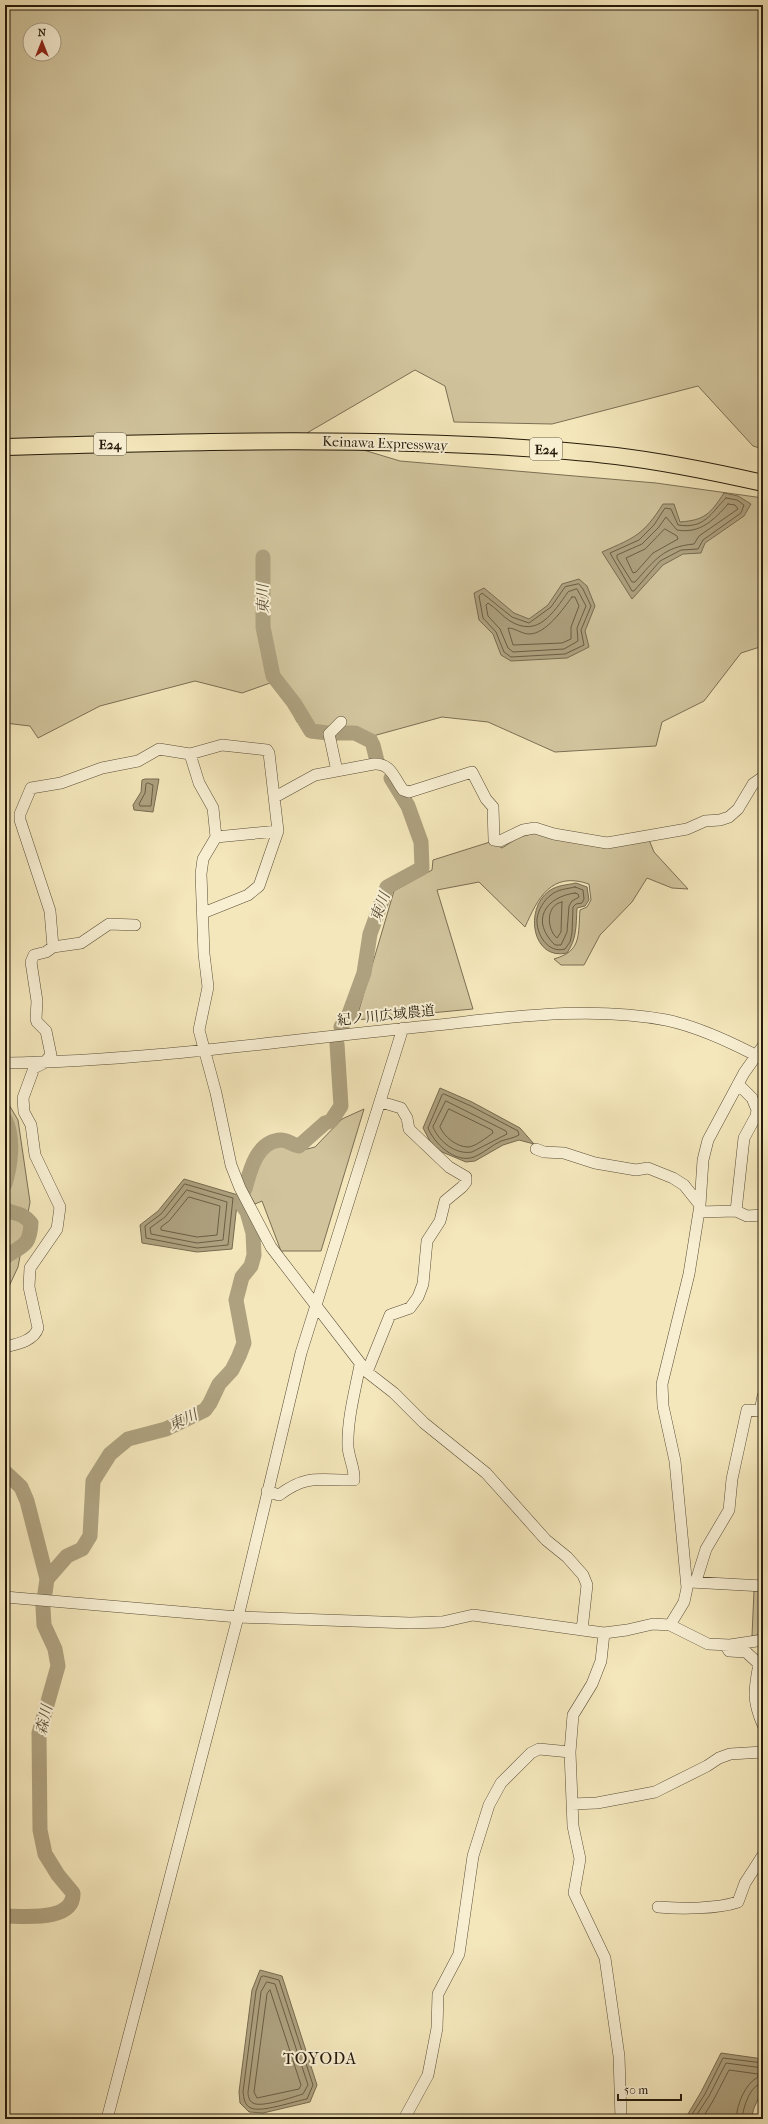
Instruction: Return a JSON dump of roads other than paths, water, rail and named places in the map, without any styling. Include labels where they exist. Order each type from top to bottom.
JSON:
[{"type":"highway","name":"Keinawa Expressway","points":[[5,447],[215,441],[327,441],[458,445],[577,452],[693,468],[763,483]]},
{"type":"street","points":[[337,771],[330,734],[341,722]]},
{"type":"street","points":[[53,947],[52,924],[48,904],[20,820],[20,814],[31,788],[61,783],[102,768],[138,761],[159,750],[190,754],[222,745],[267,750],[269,753],[276,797],[278,831],[256,890],[203,913]]},
{"type":"street","points":[[190,754],[199,783],[213,808],[216,837],[203,859],[201,874],[204,954],[208,978],[206,1000],[199,1030],[203,1050],[216,1093],[231,1165],[240,1188],[271,1247],[315,1307],[364,1368],[394,1393],[424,1423],[486,1473],[546,1540],[567,1557],[583,1575],[587,1585],[582,1630]]},
{"type":"street","points":[[276,797],[314,775],[381,763],[388,766],[403,790],[409,792],[472,772],[486,799],[493,807],[494,840],[500,841],[523,830],[535,828],[554,834],[607,843],[688,829],[705,821],[720,820],[729,817],[738,809],[753,784],[763,777]]},
{"type":"street","points":[[216,837],[278,831]]},
{"type":"street","points":[[5,1347],[23,1342],[36,1332],[38,1328],[29,1288],[30,1268],[59,1224],[60,1207],[39,1166],[35,1155],[31,1125],[23,1107],[23,1098],[31,1073],[34,1068],[44,1063],[51,1055],[46,1031],[36,1019],[37,1001],[31,962],[34,955],[46,952],[53,947],[81,943],[109,924],[135,924]]},
{"type":"street","name":"紀ノ川広域農道","points":[[5,1063],[44,1063],[203,1050],[542,1014],[608,1013],[667,1020],[707,1032],[761,1053]]},
{"type":"street","points":[[107,2119],[238,1616],[301,1353],[403,1028]]},
{"type":"street","points":[[692,1582],[676,1461],[663,1406],[662,1384],[688,1274],[699,1208],[703,1160],[708,1140],[738,1084],[761,1053]]},
{"type":"street","points":[[736,1211],[744,1138],[756,1116],[757,1110],[752,1098],[738,1084]]},
{"type":"street","points":[[267,1491],[279,1495],[292,1485],[316,1478],[354,1480],[354,1472],[350,1465],[348,1446],[353,1400],[364,1368],[390,1315],[410,1308],[418,1297],[423,1284],[427,1241],[440,1221],[445,1202],[466,1182],[466,1177],[448,1167],[409,1129],[407,1118],[401,1108],[380,1102]]},
{"type":"street","points":[[536,1149],[544,1152],[564,1153],[596,1163],[636,1170],[648,1168],[673,1178],[684,1185],[699,1208]]},
{"type":"street","points":[[699,1208],[736,1211],[747,1216],[763,1215]]},
{"type":"street","points":[[670,1625],[684,1602],[706,1549],[729,1510],[732,1479],[747,1410],[760,1411],[763,1396]]},
{"type":"street","points":[[692,1582],[763,1586]]},
{"type":"street","points":[[5,1597],[238,1616],[410,1623],[442,1622],[473,1615],[604,1633],[627,1630],[652,1624],[670,1625],[708,1644],[725,1645],[763,1640]]},
{"type":"street","points":[[604,1633],[601,1661],[592,1684],[572,1715],[570,1752],[573,1826],[580,1859],[574,1893],[605,1958],[619,2056],[621,2119]]},
{"type":"street","points":[[725,1645],[729,1651],[746,1652],[759,1664],[754,1688],[756,1708],[763,1725]]},
{"type":"street","points":[[404,2119],[428,2075],[436,2028],[438,1994],[459,1954],[473,1856],[489,1805],[501,1783],[531,1753],[539,1749],[570,1752]]},
{"type":"street","points":[[572,1804],[597,1803],[655,1792],[707,1766],[719,1758],[730,1754],[763,1752]]},
{"type":"street","points":[[658,1907],[680,1909],[728,1906],[738,1902],[742,1896],[744,1883],[763,1855]]},
{"type":"water","points":[[724,493],[738,496],[751,504],[744,516],[705,543],[701,553],[683,554],[663,565],[632,599],[602,552],[623,543],[638,534],[650,522],[663,504],[674,504],[680,522],[695,520],[711,511]]},
{"type":"water","points":[[579,579],[587,586],[595,606],[585,631],[589,647],[567,658],[511,661],[501,655],[493,634],[479,620],[474,593],[484,588],[514,613],[529,619],[548,605],[562,584]]},
{"type":"water","points":[[159,779],[153,812],[134,810],[133,805],[141,792],[142,780]]},
{"type":"water","points":[[576,883],[587,887],[589,900],[585,906],[577,908],[573,942],[567,953],[555,953],[546,949],[539,942],[534,921],[536,909],[541,899],[552,889],[559,886]]},
{"type":"water","points":[[440,1088],[472,1102],[520,1128],[534,1144],[519,1140],[503,1145],[475,1161],[466,1162],[442,1152],[431,1143],[423,1128]]},
{"type":"water","points":[[184,1179],[238,1195],[232,1249],[197,1252],[142,1243],[140,1225],[158,1211]]},
{"type":"water","points":[[260,1970],[282,1976],[317,2085],[310,2102],[263,2113],[249,2112],[240,2103],[239,2092],[252,1990]]},
{"type":"water","points":[[721,2053],[763,2059],[763,2088],[751,2119],[685,2119],[701,2092]]},
{"type":"waterway","name":"東川","points":[[263,557],[263,627],[273,676],[294,703],[311,731],[328,733]]},
{"type":"waterway","name":"東川","points":[[332,733],[355,733],[371,741]]},
{"type":"waterway","name":"東川","points":[[373,745],[377,761]]},
{"type":"waterway","name":"東川","points":[[341,1027],[349,1014],[364,973],[370,934],[387,887],[422,868],[421,842],[408,806],[391,778]]},
{"type":"waterway","name":"東川","points":[[245,1189],[252,1165],[260,1151],[266,1145],[281,1140],[299,1146],[325,1123],[331,1121],[341,1106],[337,1044]]},
{"type":"waterway","name":"森川","points":[[5,1119],[11,1142],[9,1168],[5,1184]]},
{"type":"waterway","name":"東川","points":[[47,1579],[67,1556],[82,1549],[90,1536],[93,1481],[110,1454],[128,1439],[166,1429],[205,1410],[219,1384],[232,1370],[244,1343],[236,1300],[242,1277],[251,1266],[254,1255],[253,1233],[247,1212],[242,1205],[243,1197]]},
{"type":"waterway","name":"森川","points":[[5,1209],[10,1212],[20,1214],[31,1223],[27,1241],[21,1247],[5,1257]]},
{"type":"waterway","name":"森川","points":[[5,1472],[21,1487],[27,1501],[47,1579],[43,1607],[44,1625],[55,1649],[58,1666],[39,1733],[40,1830],[45,1854],[58,1875],[73,1893],[71,1902],[65,1909],[57,1913],[35,1916],[5,1916]]},
{"type":"district","name":"TOYODA","points":[[320,2058]]}]
